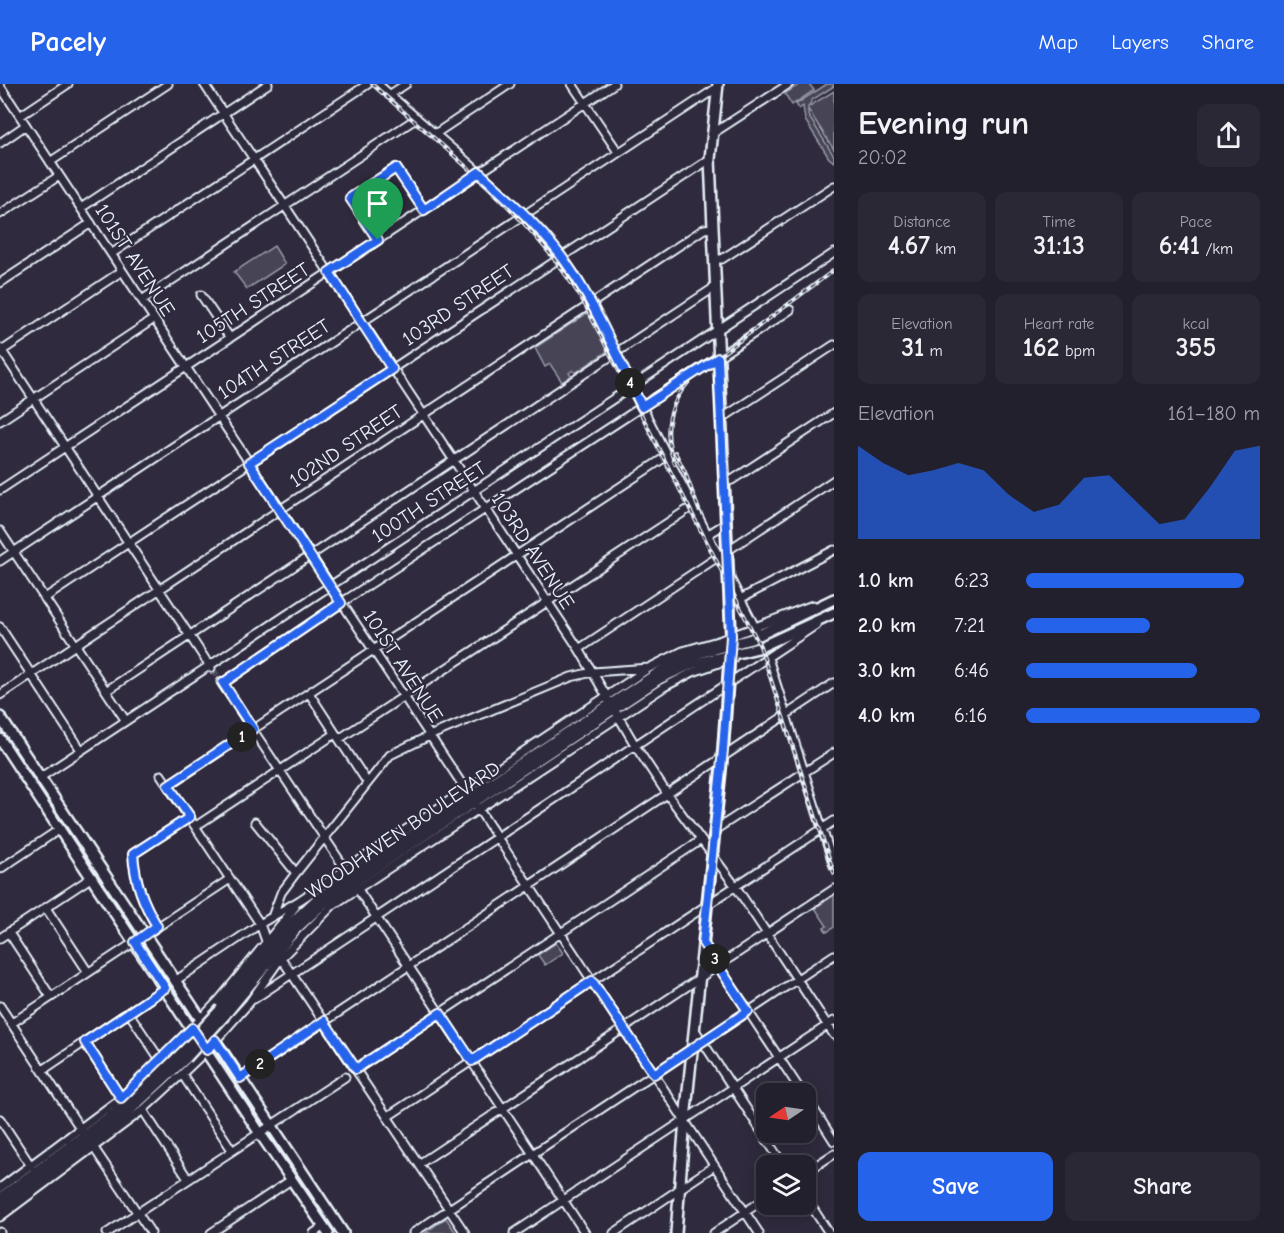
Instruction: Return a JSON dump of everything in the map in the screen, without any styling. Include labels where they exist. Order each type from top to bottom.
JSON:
[{"type":"main road","points":[[676,1233],[731,649],[729,577],[722,554],[725,524],[724,482],[710,159],[718,85]]},
{"type":"main road","points":[[731,649],[757,631],[834,599]]},
{"type":"main road","points":[[731,649],[761,647],[834,613]]},
{"type":"main road","name":"WOODHAVEN BOULEVARD","points":[[2,1194],[141,1101],[296,929],[351,879],[399,843],[471,800],[492,791],[670,665],[696,654],[731,649]]},
{"type":"main road","name":"WOODHAVEN BOULEVARD","points":[[351,879],[612,706]]},
{"type":"main road","points":[[0,717],[343,1233]]},
{"type":"main road","points":[[0,739],[326,1230]]},
{"type":"main road","points":[[492,791],[512,786]]},
{"type":"main road","points":[[384,844],[399,843]]},
{"type":"main road","name":"WOODHAVEN BOULEVARD","points":[[0,1208],[87,1138]]},
{"type":"main road","points":[[2,1194],[11,1180]]},
{"type":"main road","points":[[18,1194],[37,1190]]},
{"type":"street","points":[[20,116],[68,84]]},
{"type":"street","points":[[50,162],[168,84]]},
{"type":"street","name":"103RD AVENUE","points":[[204,84],[579,649],[635,746],[667,794],[736,886],[797,980],[831,1023],[834,1035]]},
{"type":"street","points":[[81,208],[268,84]]},
{"type":"street","points":[[111,254],[368,84]]},
{"type":"street","points":[[378,84],[524,213],[561,256],[591,303],[707,535],[722,554]]},
{"type":"street","points":[[389,95],[406,84]]},
{"type":"street","points":[[435,134],[510,84]]},
{"type":"street","points":[[572,84],[618,152]]},
{"type":"street","name":"105TH STREET","points":[[0,490],[614,84]]},
{"type":"street","points":[[712,134],[789,84]]},
{"type":"street","name":"104TH STREET","points":[[0,561],[718,85]]},
{"type":"street","name":"101ST AVENUE","points":[[0,86],[759,1233]]},
{"type":"street","points":[[142,300],[417,118]]},
{"type":"street","points":[[0,143],[26,125]]},
{"type":"street","name":"103RD STREET","points":[[45,598],[710,159]]},
{"type":"street","points":[[378,240],[350,198],[396,168],[424,210]]},
{"type":"street","points":[[0,214],[59,176]]},
{"type":"street","points":[[714,259],[722,259],[834,186]]},
{"type":"street","points":[[0,283],[91,223]]},
{"type":"street","name":"102ND STREET","points":[[0,695],[591,303],[704,229],[712,228]]},
{"type":"street","name":"100TH STREET","points":[[41,777],[211,668],[330,586],[834,253]]},
{"type":"street","points":[[122,271],[1,350],[211,668]]},
{"type":"street","points":[[106,691],[715,287]]},
{"type":"street","points":[[201,295],[230,338]]},
{"type":"street","points":[[585,1233],[221,682],[790,310]]},
{"type":"street","points":[[0,421],[154,319]]},
{"type":"street","points":[[721,419],[834,345]]},
{"type":"street","points":[[724,482],[732,480],[834,412]]},
{"type":"street","points":[[168,785],[667,456]]},
{"type":"street","points":[[579,649],[834,480]]},
{"type":"street","points":[[196,826],[280,770],[404,697],[693,506]]},
{"type":"street","points":[[707,535],[725,524]]},
{"type":"street","points":[[0,531],[126,721]]},
{"type":"street","points":[[740,599],[834,550]]},
{"type":"street","points":[[729,577],[757,631],[761,647]]},
{"type":"street","points":[[249,1002],[834,613]]},
{"type":"street","points":[[0,627],[81,750]]},
{"type":"street","name":"WOODHAVEN BOULEVARD","points":[[11,1180],[31,1166],[142,1110],[182,1074],[207,1050],[249,1002],[281,958],[333,905],[351,879],[384,844],[471,800],[512,786],[612,706],[649,668],[683,651],[731,649]]},
{"type":"street","name":"WOODHAVEN BOULEVARD","points":[[612,706],[679,679],[731,649]]},
{"type":"street","points":[[768,658],[834,866]]},
{"type":"street","points":[[272,917],[281,893],[390,755],[429,736],[563,680],[593,672],[649,668]]},
{"type":"street","points":[[240,1078],[834,683]]},
{"type":"street","points":[[309,693],[368,782]]},
{"type":"street","points":[[715,830],[834,753]]},
{"type":"street","points":[[161,775],[260,924],[266,941]]},
{"type":"street","points":[[157,926],[140,895],[133,854],[190,817]]},
{"type":"street","points":[[387,1117],[834,821]]},
{"type":"street","points":[[255,822],[296,873]]},
{"type":"street","points":[[0,869],[60,829]]},
{"type":"street","points":[[356,1069],[701,840]]},
{"type":"street","points":[[0,938],[92,878]]},
{"type":"street","points":[[12,1023],[230,879]]},
{"type":"street","name":"WOODHAVEN BOULEVARD","points":[[175,981],[300,900],[351,879]]},
{"type":"street","points":[[419,1164],[834,889]]},
{"type":"street","name":"WOODHAVEN BOULEVARD","points":[[0,1217],[37,1190],[87,1138],[121,1098],[192,1028],[246,968],[300,900]]},
{"type":"street","points":[[46,908],[88,972]]},
{"type":"street","points":[[9,933],[51,997]]},
{"type":"street","points":[[703,943],[796,1083]]},
{"type":"street","points":[[413,1233],[834,955]]},
{"type":"street","points":[[281,958],[465,1233]]},
{"type":"street","points":[[43,1070],[165,988]]},
{"type":"street","points":[[0,1007],[151,1233]]},
{"type":"street","points":[[129,1013],[161,1060]]},
{"type":"street","points":[[514,1233],[831,1023]]},
{"type":"street","points":[[695,1030],[777,1155]]},
{"type":"street","points":[[85,1042],[121,1098]]},
{"type":"street","points":[[182,1074],[232,1150]]},
{"type":"street","points":[[107,1233],[345,1077]]},
{"type":"street","points":[[142,1110],[188,1179]]},
{"type":"street","points":[[816,1113],[834,1141]]},
{"type":"street","points":[[0,1119],[31,1166]]},
{"type":"street","points":[[816,1166],[834,1154]]},
{"type":"street","points":[[614,1233],[714,1166]]},
{"type":"street","points":[[211,1233],[291,1180]]},
{"type":"street","points":[[714,1233],[756,1205]]},
{"type":"street","points":[[816,1213],[829,1233]]},
{"type":"street","points":[[314,1233],[326,1230]]},
{"type":"shaded area","points":[[800,84],[809,84],[814,90],[792,105],[785,94]]},
{"type":"shaded area","points":[[827,84],[834,84],[834,86],[812,100],[808,107],[834,91],[834,150],[808,109],[808,115],[834,156],[834,162],[829,158],[805,120],[803,106],[799,109],[796,104]]},
{"type":"shaded area","points":[[274,246],[285,264],[247,289],[234,272]]},
{"type":"shaded area","points":[[589,312],[609,350],[575,373],[573,370],[569,373],[571,376],[562,382],[550,364],[545,367],[535,348]]},
{"type":"shaded area","points":[[834,895],[834,927],[827,932],[824,928],[827,926],[815,908]]},
{"type":"shaded area","points":[[556,943],[563,953],[545,965],[538,955]]},
{"type":"shaded area","points":[[446,1218],[456,1233],[425,1233]]},
{"type":"tunnel","points":[[213,670],[220,680]]},
{"type":"railway","points":[[372,84],[458,159],[512,211],[538,239],[583,301],[760,646],[834,873]]},
{"type":"railway","points":[[675,464],[670,450],[669,423],[671,411],[683,388],[703,368],[834,270]]},
{"type":"railway","points":[[675,452],[699,510]]},
{"type":"route","points":[[396,168],[424,210],[479,172],[524,213],[575,276],[591,303],[642,407],[718,358],[731,636],[723,750],[703,943],[748,1011],[654,1074],[592,981],[472,1061],[440,1013],[356,1069],[324,1021],[240,1078],[215,1040],[207,1050],[192,1028],[121,1098],[85,1042],[165,988],[135,942],[157,926],[140,895],[133,854],[190,817],[168,785],[253,729],[223,683],[341,603],[249,463],[392,369],[329,272],[378,240],[350,198],[396,168]]}]
